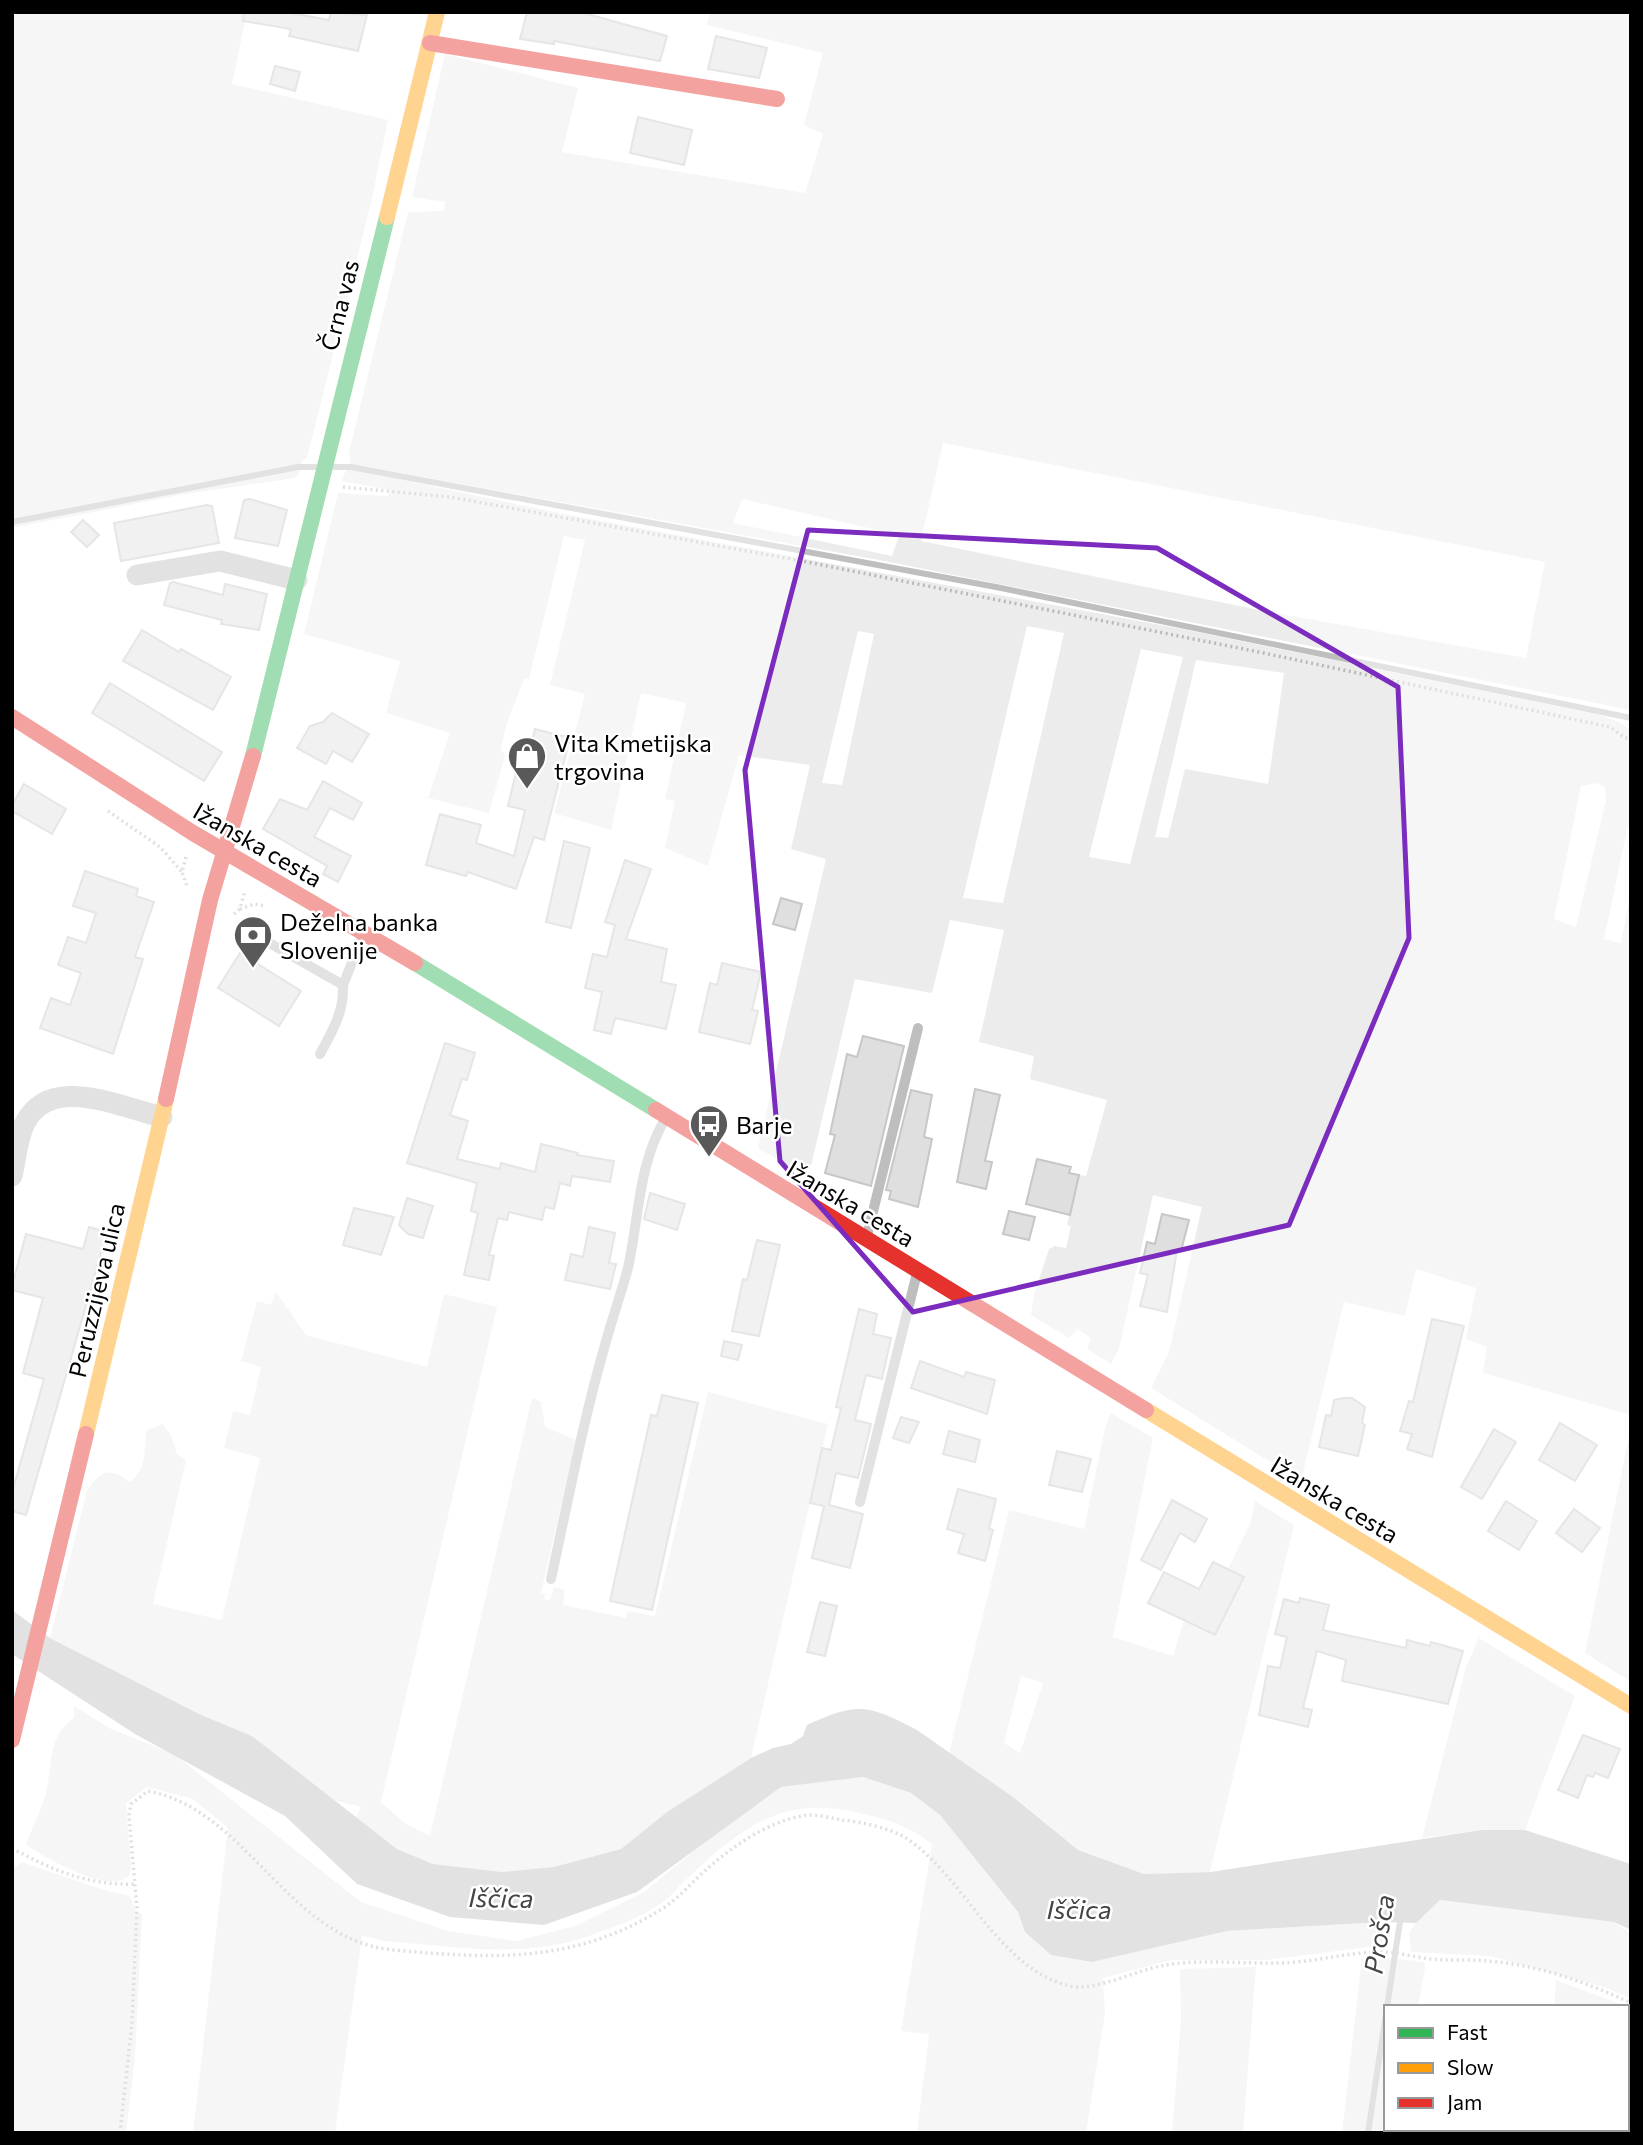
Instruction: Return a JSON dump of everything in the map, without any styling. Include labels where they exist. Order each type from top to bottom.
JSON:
[{"type":"street","name":"Črna vas","points":[[223,850],[254,754],[438,12]]},
{"type":"street","points":[[430,43],[777,99]]},
{"type":"street","points":[[137,575],[220,561],[297,580]]},
{"type":"street","name":"Ižanska cesta","points":[[12,717],[223,850],[364,933],[1631,1706]]},
{"type":"street","name":"Peruzzijeva ulica","points":[[12,1740],[162,1117],[223,850]]},
{"type":"street","points":[[12,1176],[24,1124],[37,1106],[50,1098],[70,1094],[162,1117]]},
{"type":"lane","points":[[252,933],[343,985]]},
{"type":"lane","points":[[320,1054],[344,1004],[343,985],[364,933]]},
{"type":"lane","points":[[866,1239],[918,1028]]},
{"type":"lane","points":[[551,1579],[605,1344],[629,1260],[638,1200],[656,1135],[666,1117]]},
{"type":"lane","points":[[860,1502],[918,1270]]},
{"type":"path","points":[[337,486],[450,497],[802,561],[1286,658],[1610,727],[1625,738],[1631,738]]},
{"type":"path","points":[[185,860],[181,872],[186,886],[194,890]]},
{"type":"path","points":[[234,914],[240,909],[242,899]]},
{"type":"path","points":[[120,2133],[132,2023],[137,1909],[129,1815],[131,1804],[148,1791],[164,1794],[196,1808],[219,1826],[274,1882],[343,1935],[386,1949],[493,1957],[545,1954],[609,1936],[668,1905],[710,1866],[762,1830],[804,1815],[854,1821],[904,1837],[945,1874],[995,1935],[1044,1978],[1075,1988],[1168,1965],[1288,1963],[1382,1952],[1491,1961],[1555,1973],[1631,2003]]},
{"type":"path","points":[[12,1848],[71,1877],[108,1885],[135,1884]]},
{"type":"highlighted area","points":[[808,530],[1157,548],[1398,687],[1409,938],[1289,1225],[913,1312],[780,1161],[745,770]]},
{"type":"shaded area","points":[[12,12],[247,12],[232,84],[388,120],[371,203],[307,458],[302,461],[300,472],[295,478],[185,494],[12,528]]},
{"type":"shaded area","points":[[710,12],[1631,12],[1631,710],[879,560],[363,466],[365,472],[559,513],[1182,629],[1600,715],[1619,722],[1631,731],[1631,826],[1628,826],[1604,939],[1621,943],[1631,890],[1631,1415],[1483,1373],[1487,1347],[1466,1339],[1476,1288],[1416,1269],[1405,1316],[1344,1302],[1301,1481],[1151,1388],[1169,1352],[1202,1207],[1153,1195],[1119,1349],[1111,1364],[1087,1349],[1091,1338],[1078,1329],[1069,1338],[1031,1315],[1034,1295],[1049,1249],[1055,1246],[1066,1248],[1071,1226],[1067,1225],[1079,1175],[1086,1176],[1107,1100],[1030,1079],[1034,1056],[979,1042],[1004,930],[950,920],[932,993],[855,979],[810,1170],[793,1161],[791,1167],[758,1148],[826,859],[791,849],[810,765],[739,755],[708,866],[665,848],[675,801],[665,799],[686,703],[641,693],[611,830],[554,813],[585,694],[550,685],[585,540],[564,536],[529,679],[524,679],[507,723],[501,748],[505,756],[489,813],[428,798],[450,733],[386,713],[400,661],[304,634],[338,493],[388,496],[390,490],[341,481],[351,460],[349,452],[408,212],[444,211],[445,202],[412,197],[445,54],[578,88],[562,152],[805,193],[823,134],[804,125],[823,53],[707,25]],"holes":[[[943,443],[1545,562],[1526,658],[1264,611],[921,541]],[[742,499],[899,536],[892,556],[733,523]],[[1027,626],[1064,633],[1003,903],[963,898]],[[858,631],[874,634],[842,785],[822,783]],[[1141,649],[1183,657],[1130,864],[1089,857]],[[1196,660],[1284,673],[1268,784],[1185,769],[1168,838],[1155,837]],[[1598,783],[1605,788],[1606,800],[1576,927],[1554,919],[1581,786]]]},
{"type":"shaded area","points":[[276,1292],[306,1335],[427,1367],[444,1294],[497,1307],[381,1802],[406,1824],[430,1836],[532,1398],[541,1402],[545,1427],[576,1440],[541,1593],[545,1594],[544,1599],[550,1600],[554,1587],[565,1590],[563,1605],[626,1618],[628,1611],[655,1616],[708,1392],[828,1424],[751,1758],[667,1812],[621,1849],[544,1870],[502,1872],[433,1864],[397,1849],[356,1817],[361,1807],[333,1800],[252,1736],[207,1719],[50,1638],[87,1491],[96,1479],[106,1473],[116,1474],[130,1482],[136,1477],[144,1459],[147,1430],[163,1424],[171,1435],[177,1454],[186,1460],[153,1604],[222,1620],[260,1458],[224,1448],[233,1411],[250,1415],[261,1367],[241,1361],[257,1301],[271,1305]]},
{"type":"shaded area","points":[[1111,1413],[1153,1438],[1113,1637],[1173,1656],[1184,1620],[1228,1569],[1251,1522],[1255,1501],[1294,1525],[1210,1872],[1144,1874],[1078,1850],[1021,1802],[949,1753],[1009,1510],[1084,1529],[1105,1428]],"holes":[[[1021,1676],[1043,1683],[1020,1753],[1004,1743]]]},
{"type":"shaded area","points":[[1631,1426],[1631,1682],[1585,1653]]},
{"type":"shaded area","points":[[1479,1638],[1575,1696],[1525,1830],[1481,1830],[1422,1838],[1466,1667]]},
{"type":"shaded area","points":[[74,1706],[111,1729],[174,1754],[361,1902],[448,1931],[516,1941],[575,1926],[644,1892],[728,1823],[781,1787],[863,1777],[911,1793],[940,1815],[1018,1912],[1025,1932],[1051,1955],[1092,1962],[1227,1931],[1381,1922],[1385,1945],[1267,1960],[1171,1960],[1103,1978],[1105,2014],[1086,2133],[917,2133],[929,2034],[901,2031],[932,1844],[904,1827],[876,1817],[829,1808],[806,1808],[764,1820],[745,1830],[655,1908],[586,1937],[536,1948],[486,1949],[384,1941],[362,1936],[335,2133],[193,2133],[228,1828],[193,1799],[147,1787],[126,1803],[131,1866],[130,1875],[120,1880],[107,1881],[78,1873],[26,1845],[46,1793],[55,1742],[74,1718]]},
{"type":"shaded area","points":[[22,1862],[130,1896],[136,1912],[142,1914],[135,2058],[126,2133],[12,2133],[12,1869]]},
{"type":"shaded area","points":[[1440,1900],[1614,1922],[1631,1933],[1631,1999],[1604,1987],[1490,1956],[1411,1952],[1409,1933],[1421,1915]]},
{"type":"shaded area","points":[[1374,1956],[1424,1962],[1418,2005],[1384,2005],[1384,2131],[1400,2133],[1342,2133],[1362,1958]]},
{"type":"shaded area","points":[[1256,1967],[1243,2133],[1172,2133],[1181,2020],[1180,1969]]},
{"type":"shaded area","points":[[1556,1980],[1623,2005],[1554,2005]]},
{"type":"shaded area","points":[[1629,2007],[1631,2008],[1631,2133],[1540,2133],[1629,2131]]},
{"type":"water","name":"Iščica","points":[[12,1610],[50,1638],[201,1715],[252,1736],[397,1849],[433,1864],[502,1872],[554,1867],[621,1849],[667,1812],[751,1758],[773,1748],[791,1744],[803,1736],[807,1725],[839,1712],[863,1709],[887,1715],[917,1730],[1016,1799],[1078,1850],[1144,1874],[1211,1872],[1481,1830],[1525,1830],[1631,1864],[1631,1930],[1614,1922],[1440,1900],[1416,1923],[1381,1922],[1227,1931],[1092,1962],[1051,1955],[1025,1932],[1018,1912],[940,1815],[911,1793],[863,1777],[781,1787],[637,1892],[544,1925],[450,1917],[357,1884],[285,1816],[135,1734],[12,1654]]},
{"type":"building","points":[[244,12],[286,12],[329,20],[331,12],[367,15],[358,51],[289,36],[291,29],[243,21]]},
{"type":"building","points":[[527,12],[580,12],[667,36],[660,61],[554,41],[554,44],[520,39]]},
{"type":"building","points":[[716,36],[767,48],[759,78],[708,69]]},
{"type":"building","points":[[275,66],[300,72],[295,91],[270,84]]},
{"type":"building","points":[[638,117],[692,130],[684,165],[630,153]]},
{"type":"building","points":[[250,499],[287,510],[278,546],[235,538],[244,500]]},
{"type":"building","points":[[212,506],[219,543],[121,561],[114,523]]},
{"type":"building","points":[[83,520],[99,535],[87,547],[71,532]]},
{"type":"building","points":[[170,583],[223,595],[225,584],[267,594],[259,630],[221,624],[222,620],[164,605]]},
{"type":"building","points":[[142,630],[179,652],[181,649],[231,677],[213,710],[123,661]]},
{"type":"building","points":[[110,683],[222,752],[204,781],[92,713]]},
{"type":"building","points":[[332,713],[369,734],[352,762],[333,751],[326,764],[297,748],[310,726],[323,722]]},
{"type":"building","points":[[535,729],[570,738],[544,840],[534,837],[516,889],[468,872],[466,876],[426,865],[440,814],[481,825],[476,843],[514,856],[525,810],[508,806],[518,764],[521,764],[524,752],[529,753]]},
{"type":"building","points":[[323,781],[362,803],[353,820],[330,808],[314,837],[351,856],[338,882],[323,874],[327,866],[263,829],[280,799],[307,810]]},
{"type":"building","points":[[24,784],[66,809],[52,834],[12,811],[12,805]]},
{"type":"building","points":[[564,841],[590,848],[571,928],[546,922]]},
{"type":"building","points":[[625,860],[651,869],[626,939],[667,949],[661,982],[676,985],[666,1029],[615,1018],[611,1034],[594,1030],[602,992],[585,988],[593,954],[607,957],[615,925],[605,922]]},
{"type":"building","points":[[85,871],[138,889],[136,896],[154,902],[135,957],[143,959],[113,1054],[40,1028],[51,998],[70,1005],[81,973],[58,965],[68,937],[86,943],[96,913],[73,906]]},
{"type":"building","points":[[781,898],[802,904],[795,930],[773,924]]},
{"type":"building","points":[[240,953],[301,991],[279,1026],[218,988]]},
{"type":"building","points":[[722,963],[761,972],[752,1010],[758,1011],[750,1044],[699,1032],[710,983],[717,985]]},
{"type":"building","points":[[863,1036],[904,1046],[871,1186],[825,1173],[835,1135],[830,1134],[847,1054],[857,1057]]},
{"type":"building","points":[[445,1043],[475,1053],[467,1080],[462,1079],[450,1115],[468,1121],[457,1159],[500,1169],[501,1163],[535,1172],[541,1144],[578,1153],[577,1155],[614,1161],[610,1182],[572,1176],[570,1186],[560,1183],[554,1209],[545,1207],[542,1220],[509,1212],[507,1220],[498,1218],[489,1255],[494,1256],[489,1280],[464,1275],[478,1213],[471,1211],[477,1183],[407,1163]]},
{"type":"building","points":[[975,1089],[1000,1095],[985,1161],[992,1162],[986,1189],[957,1182]]},
{"type":"building","points":[[911,1090],[932,1095],[924,1137],[932,1139],[918,1207],[889,1199],[891,1191],[886,1190]]},
{"type":"building","points":[[1037,1159],[1071,1167],[1069,1173],[1079,1175],[1070,1215],[1026,1204]]},
{"type":"building","points":[[650,1193],[685,1204],[677,1230],[644,1219]]},
{"type":"building","points":[[407,1198],[433,1206],[423,1238],[408,1234],[399,1225]]},
{"type":"building","points":[[354,1208],[394,1217],[381,1255],[343,1245]]},
{"type":"building","points":[[1009,1211],[1035,1217],[1029,1240],[1003,1234]]},
{"type":"building","points":[[1162,1214],[1189,1220],[1181,1251],[1177,1250],[1167,1312],[1140,1306],[1148,1275],[1140,1273],[1147,1242],[1155,1244]]},
{"type":"building","points":[[89,1227],[107,1232],[26,1515],[12,1511],[12,1493],[44,1379],[23,1373],[43,1298],[12,1290],[12,1286],[26,1234],[83,1249]]},
{"type":"building","points":[[589,1227],[615,1233],[609,1263],[616,1264],[610,1289],[565,1280],[571,1254],[583,1257]]},
{"type":"building","points":[[757,1240],[780,1245],[759,1336],[732,1331],[743,1279],[747,1280]]},
{"type":"building","points":[[859,1309],[877,1314],[873,1334],[891,1338],[882,1379],[866,1375],[855,1420],[871,1424],[858,1478],[836,1473],[829,1505],[863,1514],[850,1568],[812,1558],[824,1506],[810,1503],[822,1448],[831,1450],[841,1408],[836,1407]]},
{"type":"building","points":[[1432,1319],[1464,1326],[1432,1457],[1407,1449],[1412,1434],[1400,1431],[1409,1401],[1413,1402]]},
{"type":"building","points":[[724,1341],[742,1345],[738,1360],[721,1356]]},
{"type":"building","points":[[920,1361],[964,1377],[966,1372],[995,1380],[987,1414],[911,1388]]},
{"type":"building","points":[[662,1395],[698,1403],[652,1610],[610,1601],[651,1415],[657,1416]]},
{"type":"building","points":[[1352,1398],[1365,1407],[1362,1423],[1365,1425],[1358,1456],[1319,1447],[1326,1415],[1331,1416],[1334,1400]]},
{"type":"building","points":[[901,1417],[919,1422],[909,1443],[893,1438]]},
{"type":"building","points":[[1560,1423],[1597,1445],[1575,1481],[1539,1460]]},
{"type":"building","points":[[1494,1429],[1516,1442],[1482,1499],[1461,1487]]},
{"type":"building","points":[[949,1431],[980,1440],[975,1462],[943,1454]]},
{"type":"building","points":[[1057,1451],[1091,1459],[1082,1492],[1049,1485]]},
{"type":"building","points":[[958,1489],[996,1499],[989,1529],[993,1530],[985,1561],[958,1553],[964,1534],[947,1529]]},
{"type":"building","points":[[1172,1500],[1207,1519],[1195,1542],[1180,1533],[1161,1570],[1141,1560]]},
{"type":"building","points":[[1506,1501],[1537,1521],[1519,1550],[1488,1531]]},
{"type":"building","points":[[1574,1509],[1600,1528],[1582,1552],[1556,1533]]},
{"type":"building","points":[[1213,1562],[1244,1577],[1215,1635],[1148,1603],[1164,1572],[1199,1589]]},
{"type":"building","points":[[1300,1598],[1329,1605],[1323,1630],[1406,1648],[1407,1640],[1430,1646],[1431,1642],[1463,1651],[1448,1704],[1342,1681],[1346,1660],[1317,1651],[1303,1708],[1312,1710],[1308,1727],[1259,1715],[1268,1666],[1280,1668],[1287,1637],[1275,1634],[1284,1599],[1299,1603]]},
{"type":"building","points":[[820,1602],[837,1606],[825,1656],[807,1652]]},
{"type":"building","points":[[1583,1735],[1620,1749],[1608,1778],[1595,1773],[1593,1777],[1587,1775],[1578,1798],[1558,1790]]},
{"type":"waterway","points":[[12,522],[298,467],[316,467]]},
{"type":"waterway","points":[[334,467],[351,467],[996,587],[1631,718]]},
{"type":"waterway","name":"Prošca","points":[[1387,2005],[1401,1915]]},
{"type":"waterway","name":"Prošca","points":[[1368,2133],[1384,2026]]},
{"type":"traffic: fast","points":[[253,756],[387,217]]},
{"type":"traffic: fast","points":[[415,963],[656,1110]]},
{"type":"traffic: slow","points":[[387,217],[437,12]]},
{"type":"traffic: slow","points":[[86,1434],[166,1099]]},
{"type":"traffic: slow","points":[[1146,1410],[1631,1706]]},
{"type":"traffic: jam","points":[[430,43],[777,99]]},
{"type":"traffic: jam","points":[[12,717],[193,833],[415,963]]},
{"type":"traffic: jam","points":[[166,1099],[210,900],[253,756]]},
{"type":"traffic: jam","points":[[656,1110],[1146,1410]]},
{"type":"traffic: jam","points":[[12,1740],[86,1434]]},
{"type":"place","name":"Vita Kmetijska trgovina","points":[[527,790]]},
{"type":"place","name":"Deželna banka Slovenije","points":[[253,969]]},
{"type":"place","name":"Barje","points":[[709,1158]]}]
